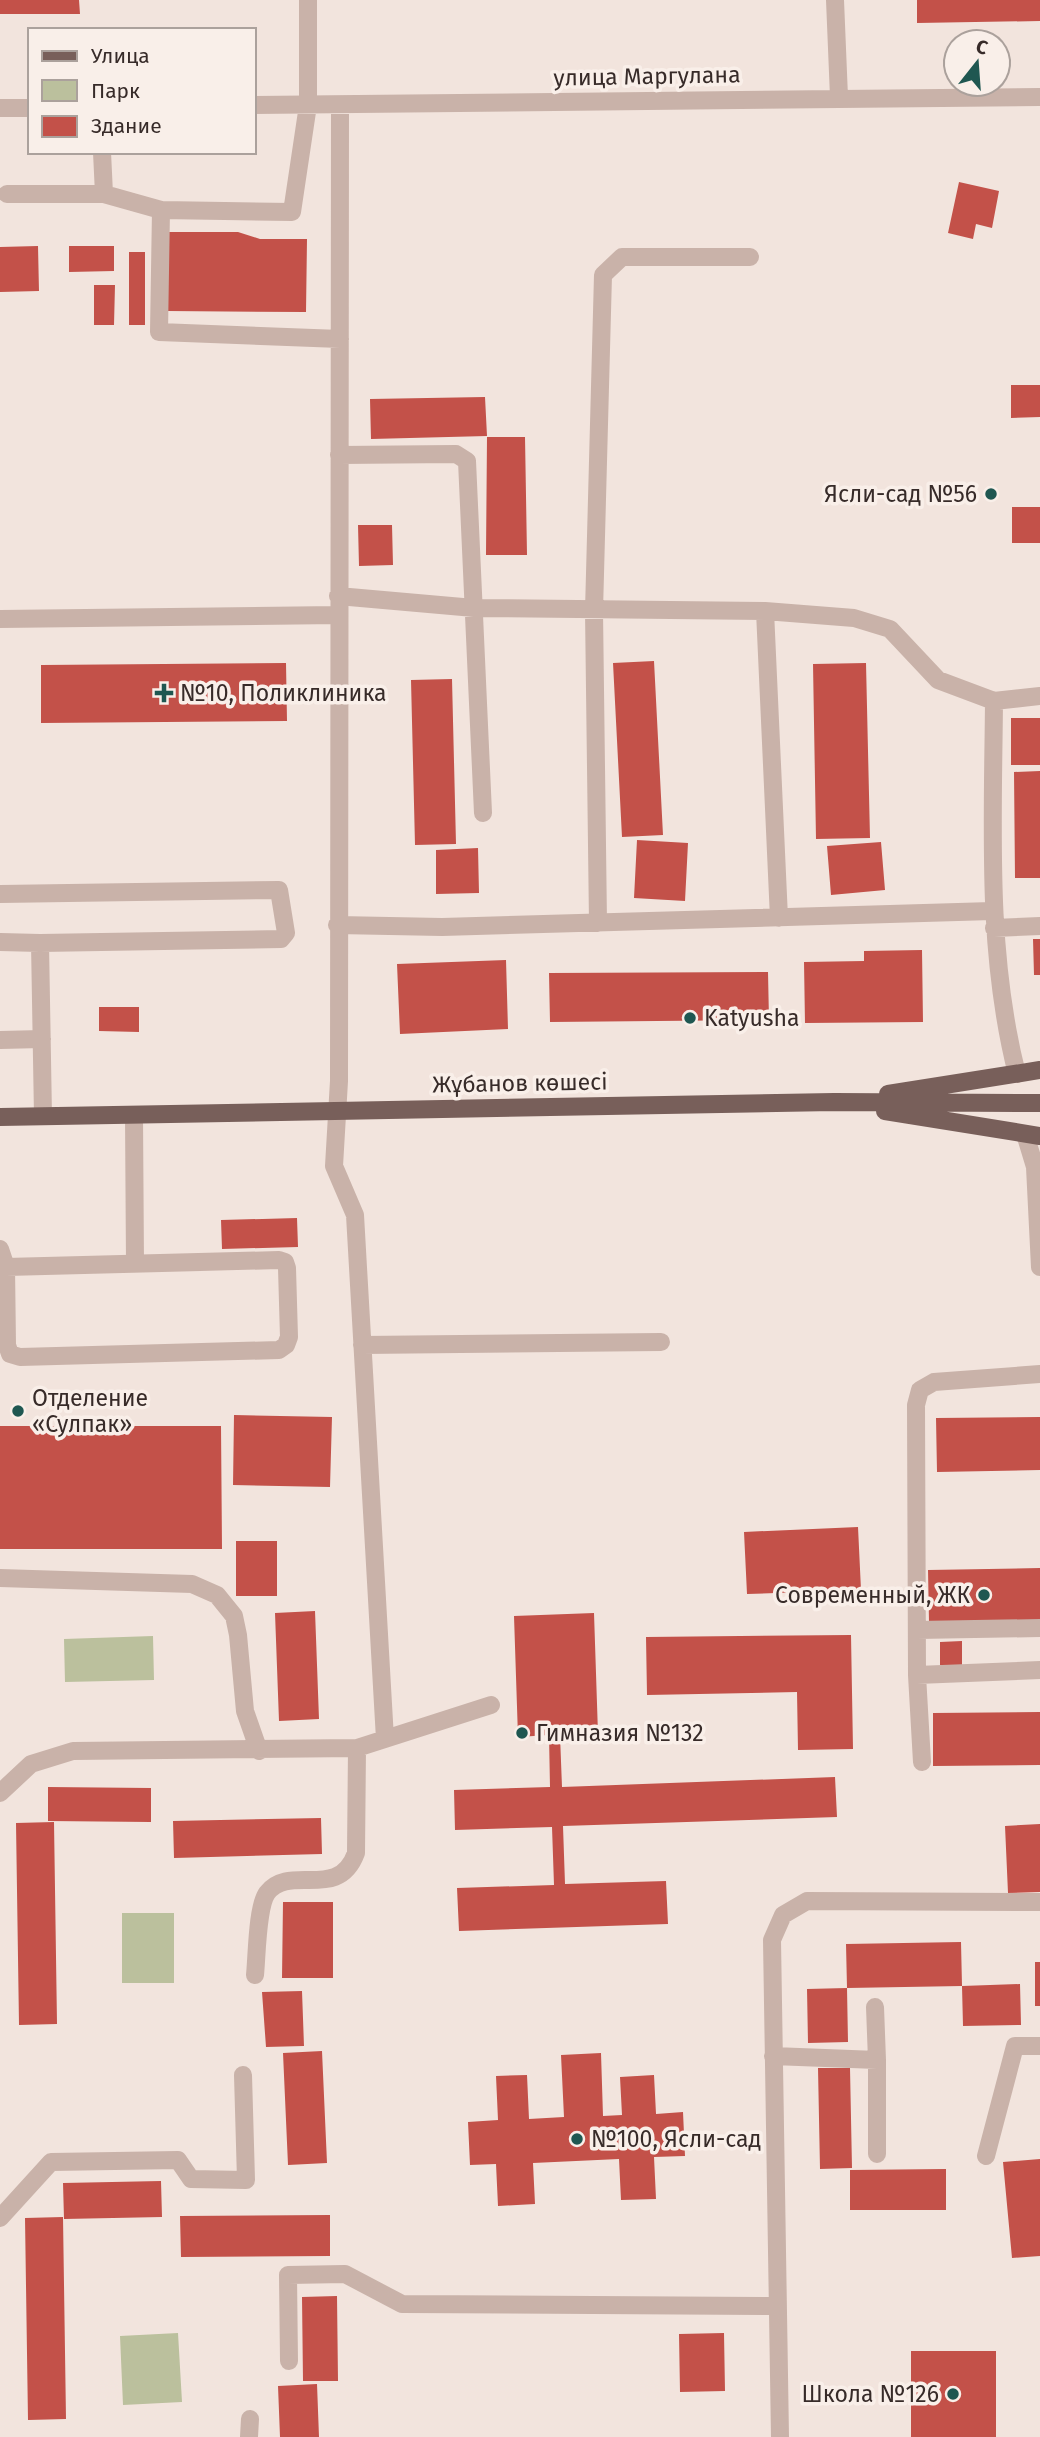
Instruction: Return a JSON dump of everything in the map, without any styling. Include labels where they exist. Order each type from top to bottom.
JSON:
[{"type":"main road","points":[[834,1102],[1040,1070]]},
{"type":"main road","points":[[834,1102],[1033,1135]]},
{"type":"main road","name":"Жұбанов көшесі","points":[[0,1117],[834,1102],[1040,1103]]},
{"type":"street","points":[[7,194],[104,194],[161,210],[292,212],[308,105],[308,0]]},
{"type":"street","points":[[835,0],[838,97]]},
{"type":"street","name":"улица Маргулана","points":[[256,106],[838,97],[1040,97]]},
{"type":"street","points":[[340,105],[334,1166],[355,1216],[385,1739]]},
{"type":"street","points":[[0,108],[28,108]]},
{"type":"street","points":[[102,154],[104,194]]},
{"type":"street","points":[[161,210],[159,332],[340,339]]},
{"type":"street","points":[[598,923],[594,611],[603,275],[622,257],[750,257]]},
{"type":"street","points":[[339,455],[456,454],[467,461],[483,813]]},
{"type":"street","points":[[338,596],[474,608],[765,611],[854,618],[890,629],[938,680],[993,701],[1040,696]]},
{"type":"street","points":[[765,611],[779,918]]},
{"type":"street","points":[[0,619],[338,615]]},
{"type":"street","points":[[993,701],[993,920],[1006,1032],[1017,1074]]},
{"type":"street","points":[[0,894],[279,890],[286,933],[281,939],[0,942]]},
{"type":"street","points":[[337,925],[598,923],[779,918],[993,920],[1040,926]]},
{"type":"street","points":[[40,943],[43,1116]]},
{"type":"street","points":[[0,1040],[42,1039]]},
{"type":"street","points":[[134,1116],[135,1264]]},
{"type":"street","points":[[1033,1135],[1040,1267]]},
{"type":"street","points":[[0,1249],[6,1267],[7,1345],[10,1354],[20,1357],[279,1350],[286,1345],[289,1337],[285,1262],[6,1267]]},
{"type":"street","points":[[362,1345],[661,1342]]},
{"type":"street","points":[[922,1762],[917,1675],[916,1405],[920,1390],[934,1382],[1040,1374]]},
{"type":"street","points":[[0,1578],[192,1584],[217,1595],[233,1616],[236,1625],[245,1711],[258,1751]]},
{"type":"street","points":[[917,1630],[1040,1628]]},
{"type":"street","points":[[917,1675],[1040,1670]]},
{"type":"street","points":[[0,1793],[31,1764],[73,1751],[357,1748],[491,1705]]},
{"type":"street","points":[[255,1975],[262,1909],[267,1893],[281,1883],[338,1877],[351,1868],[356,1853],[357,1748]]},
{"type":"street","points":[[780,2437],[772,1940],[783,1915],[807,1901],[1040,1902]]},
{"type":"street","points":[[876,2007],[877,2154]]},
{"type":"street","points":[[986,2156],[1015,2046],[1040,2046]]},
{"type":"street","points":[[773,2056],[877,2060]]},
{"type":"street","points":[[0,2218],[51,2162],[178,2160],[191,2179],[246,2180],[243,2075]]},
{"type":"street","points":[[289,2361],[288,2275],[345,2274],[402,2304],[777,2306]]},
{"type":"green space","points":[[153,1636],[154,1680],[65,1682],[64,1639]]},
{"type":"green space","points":[[122,1913],[174,1913],[174,1983],[122,1983]]},
{"type":"green space","points":[[178,2333],[182,2402],[123,2405],[120,2336]]},
{"type":"building","points":[[0,0],[79,0],[80,14],[0,14]]},
{"type":"building","points":[[917,0],[1040,0],[1040,21],[917,23]]},
{"type":"building","points":[[959,182],[999,191],[992,228],[976,224],[973,239],[948,233]]},
{"type":"building","points":[[168,232],[238,232],[260,239],[307,239],[306,312],[167,311]]},
{"type":"building","points":[[38,246],[39,291],[0,292],[0,247]]},
{"type":"building","points":[[69,246],[114,246],[114,271],[69,272]]},
{"type":"building","points":[[129,252],[145,252],[145,325],[129,325]]},
{"type":"building","points":[[94,285],[115,285],[114,325],[94,325]]},
{"type":"building","points":[[1011,385],[1040,385],[1040,417],[1011,418]]},
{"type":"building","points":[[485,397],[487,436],[371,439],[370,399]]},
{"type":"building","points":[[487,437],[525,437],[527,555],[486,555]]},
{"type":"building","points":[[1012,507],[1040,507],[1040,543],[1012,543]]},
{"type":"building","points":[[358,525],[392,525],[393,565],[359,566]]},
{"type":"building","points":[[654,661],[663,835],[622,837],[613,663]]},
{"type":"building","name":"№10, Поликлиника","points":[[286,663],[287,721],[41,723],[41,665]]},
{"type":"building","points":[[866,663],[870,838],[816,839],[813,664]]},
{"type":"building","points":[[452,679],[456,844],[415,845],[411,680]]},
{"type":"building","points":[[1011,718],[1040,718],[1040,765],[1011,765]]},
{"type":"building","points":[[1040,771],[1040,878],[1015,878],[1014,772]]},
{"type":"building","points":[[637,840],[688,843],[685,901],[634,898]]},
{"type":"building","points":[[881,842],[885,890],[831,895],[827,846]]},
{"type":"building","points":[[478,848],[479,893],[436,894],[436,850]]},
{"type":"building","points":[[1033,939],[1040,939],[1040,975],[1034,975]]},
{"type":"building","points":[[922,950],[923,1022],[805,1023],[804,962],[864,961],[864,951]]},
{"type":"building","points":[[506,960],[508,1029],[400,1034],[397,964]]},
{"type":"building","points":[[768,972],[769,1020],[550,1022],[549,973]]},
{"type":"building","points":[[99,1007],[139,1007],[139,1032],[99,1031]]},
{"type":"building","points":[[297,1218],[298,1247],[222,1249],[221,1220]]},
{"type":"building","points":[[234,1415],[332,1417],[330,1487],[233,1485]]},
{"type":"building","points":[[1040,1417],[1040,1470],[937,1472],[936,1418]]},
{"type":"building","points":[[0,1426],[221,1426],[222,1549],[0,1549]]},
{"type":"building","points":[[858,1527],[861,1590],[747,1594],[744,1532]]},
{"type":"building","points":[[236,1541],[277,1541],[277,1596],[236,1596]]},
{"type":"building","name":"Современный, ЖК","points":[[1040,1568],[1040,1621],[929,1622],[928,1570]]},
{"type":"building","points":[[315,1611],[319,1719],[279,1721],[275,1613]]},
{"type":"building","points":[[594,1613],[598,1734],[560,1735],[562,1787],[835,1777],[837,1817],[563,1826],[565,1884],[666,1881],[668,1924],[459,1931],[457,1888],[554,1885],[552,1827],[455,1830],[454,1790],[550,1787],[549,1735],[518,1737],[514,1616]]},
{"type":"building","points":[[851,1635],[853,1749],[798,1750],[797,1692],[647,1695],[646,1637]]},
{"type":"building","points":[[962,1641],[962,1665],[940,1665],[940,1642]]},
{"type":"building","points":[[1040,1712],[1040,1765],[933,1766],[933,1713]]},
{"type":"building","points":[[48,1787],[151,1788],[151,1822],[48,1821]]},
{"type":"building","points":[[321,1818],[322,1854],[174,1858],[173,1821]]},
{"type":"building","points":[[54,1822],[57,2024],[19,2025],[16,1823]]},
{"type":"building","points":[[1040,1824],[1040,1892],[1008,1893],[1005,1826]]},
{"type":"building","points":[[283,1902],[333,1902],[333,1978],[282,1978]]},
{"type":"building","points":[[961,1942],[962,1986],[847,1988],[846,1944]]},
{"type":"building","points":[[1035,1962],[1040,1962],[1040,2006],[1035,2006]]},
{"type":"building","points":[[1020,1984],[1021,2025],[963,2026],[962,1986]]},
{"type":"building","points":[[847,1988],[848,2042],[808,2043],[807,1989]]},
{"type":"building","points":[[302,1991],[304,2046],[266,2047],[262,1992]]},
{"type":"building","points":[[322,2051],[327,2163],[288,2165],[283,2053]]},
{"type":"building","name":"№100, Ясли-сад","points":[[601,2053],[603,2116],[622,2115],[620,2077],[654,2075],[656,2114],[683,2112],[685,2156],[654,2157],[656,2199],[621,2200],[619,2159],[533,2163],[535,2204],[498,2206],[496,2164],[470,2165],[468,2122],[498,2120],[496,2076],[527,2075],[529,2119],[564,2117],[561,2055]]},
{"type":"building","points":[[818,2068],[850,2068],[852,2168],[820,2169]]},
{"type":"building","points":[[1040,2159],[1040,2256],[1012,2258],[1003,2162]]},
{"type":"building","points":[[946,2169],[946,2210],[850,2210],[850,2170]]},
{"type":"building","points":[[161,2181],[162,2217],[64,2219],[63,2183]]},
{"type":"building","points":[[330,2215],[330,2256],[181,2257],[180,2216]]},
{"type":"building","points":[[63,2217],[66,2419],[28,2420],[25,2218]]},
{"type":"building","points":[[337,2296],[338,2381],[303,2381],[302,2297]]},
{"type":"building","points":[[724,2333],[725,2391],[680,2392],[679,2334]]},
{"type":"building","name":"Школа №126","points":[[911,2351],[996,2351],[996,2437],[911,2437]]},
{"type":"building","points":[[317,2384],[319,2437],[280,2437],[278,2386]]},
{"type":"place","name":"Ясли-сад №56","points":[[991,494]]},
{"type":"place","name":"№10, Поликлиника","points":[[164,693]]},
{"type":"place","name":"Katyusha","points":[[690,1018]]},
{"type":"place","name":"Отделение «Сулпак»","points":[[18,1411]]},
{"type":"place","name":"Современный, ЖК","points":[[984,1595]]},
{"type":"place","name":"Гимназия №132","points":[[522,1733]]},
{"type":"place","name":"№100, Ясли-сад","points":[[577,2139]]},
{"type":"place","name":"Школа №126","points":[[953,2394]]}]
